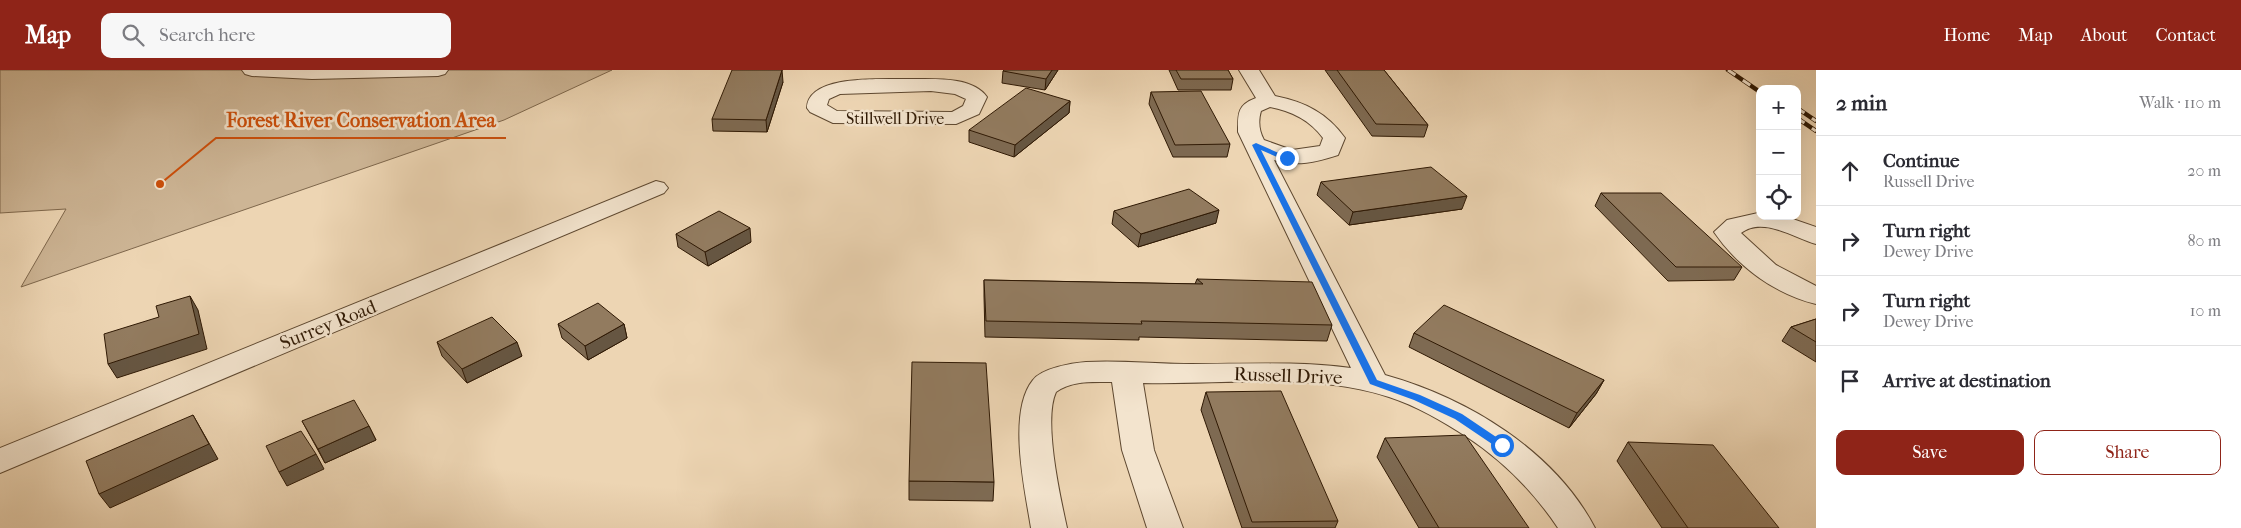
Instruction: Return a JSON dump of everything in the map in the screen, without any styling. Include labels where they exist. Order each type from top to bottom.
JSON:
[{"type":"street","points":[[252,70],[312,73],[438,70]]},
{"type":"street","name":"Stillwell Drive","points":[[959,87],[972,70]]},
{"type":"street","points":[[1249,70],[1268,102]]},
{"type":"street","name":"Stillwell Drive","points":[[878,86],[959,87],[974,92],[977,97],[972,110],[956,118],[833,117],[823,114],[817,108],[816,103],[818,97],[825,92],[845,88],[878,86]]},
{"type":"street","points":[[1256,145],[1287,158],[1311,157],[1330,150],[1334,138],[1325,124],[1290,104],[1268,102],[1252,107],[1249,117],[1249,132],[1373,382]]},
{"type":"street","name":"Surrey Road","points":[[0,461],[656,188]]},
{"type":"street","points":[[1816,236],[1799,228],[1773,221],[1751,220],[1734,224],[1727,232],[1737,246],[1759,267],[1783,283],[1816,296]]},
{"type":"street","name":"Russell Drive","points":[[1049,528],[1041,486],[1036,409],[1039,392],[1046,384],[1084,372],[1126,372],[1322,374],[1373,382],[1417,398],[1459,417],[1502,445],[1540,480],[1568,512],[1577,528]]},
{"type":"street","points":[[1126,372],[1138,450],[1165,528]]},
{"type":"shaded area","points":[[0,70],[612,70],[504,120],[21,287],[66,209],[0,213]]},
{"type":"building","points":[[732,70],[782,70],[766,120],[712,119]]},
{"type":"building","points":[[1004,70],[1052,70],[1046,79]]},
{"type":"building","points":[[1176,70],[1228,70],[1233,79],[1181,79]]},
{"type":"building","points":[[1337,70],[1384,70],[1428,125],[1376,124]]},
{"type":"building","points":[[1026,88],[1070,101],[1015,145],[969,130]]},
{"type":"building","points":[[1201,91],[1230,144],[1175,145],[1151,92]]},
{"type":"building","points":[[1431,167],[1467,196],[1353,212],[1321,182]]},
{"type":"building","points":[[1189,189],[1219,210],[1141,234],[1114,211]]},
{"type":"building","points":[[1601,193],[1661,193],[1742,267],[1676,267]]},
{"type":"building","points":[[719,211],[750,228],[705,252],[676,234]]},
{"type":"building","points":[[1197,279],[1312,282],[1332,325],[1141,321],[1142,324],[986,321],[984,280],[1203,284]]},
{"type":"building","points":[[190,296],[199,334],[108,364],[104,334],[159,317],[156,306]]},
{"type":"building","points":[[598,303],[624,324],[585,346],[558,324]]},
{"type":"building","points":[[1444,305],[1604,380],[1577,413],[1414,333]]},
{"type":"building","points":[[492,317],[517,342],[462,369],[437,342]]},
{"type":"building","points":[[1816,319],[1816,342],[1791,327]]},
{"type":"building","points":[[912,362],[986,363],[994,482],[909,481]]},
{"type":"building","points":[[1281,391],[1338,521],[1252,522],[1206,392]]},
{"type":"building","points":[[354,400],[369,426],[318,449],[302,421]]},
{"type":"building","points":[[193,415],[209,444],[99,494],[86,461]]},
{"type":"building","points":[[301,431],[316,454],[279,472],[266,446]]},
{"type":"building","points":[[1465,435],[1529,528],[1439,528],[1385,438]]},
{"type":"building","points":[[1628,442],[1713,445],[1779,528],[1688,528]]},
{"type":"railway","points":[[1728,70],[1756,89]]},
{"type":"railway","points":[[1801,111],[1816,121]]},
{"type":"railway","points":[[1801,121],[1816,131]]},
{"type":"place","name":"Forest River Conservation Area","points":[[160,184]]},
{"type":"route","points":[[1287,158],[1256,145],[1373,382],[1417,398],[1459,417],[1502,445]]}]
